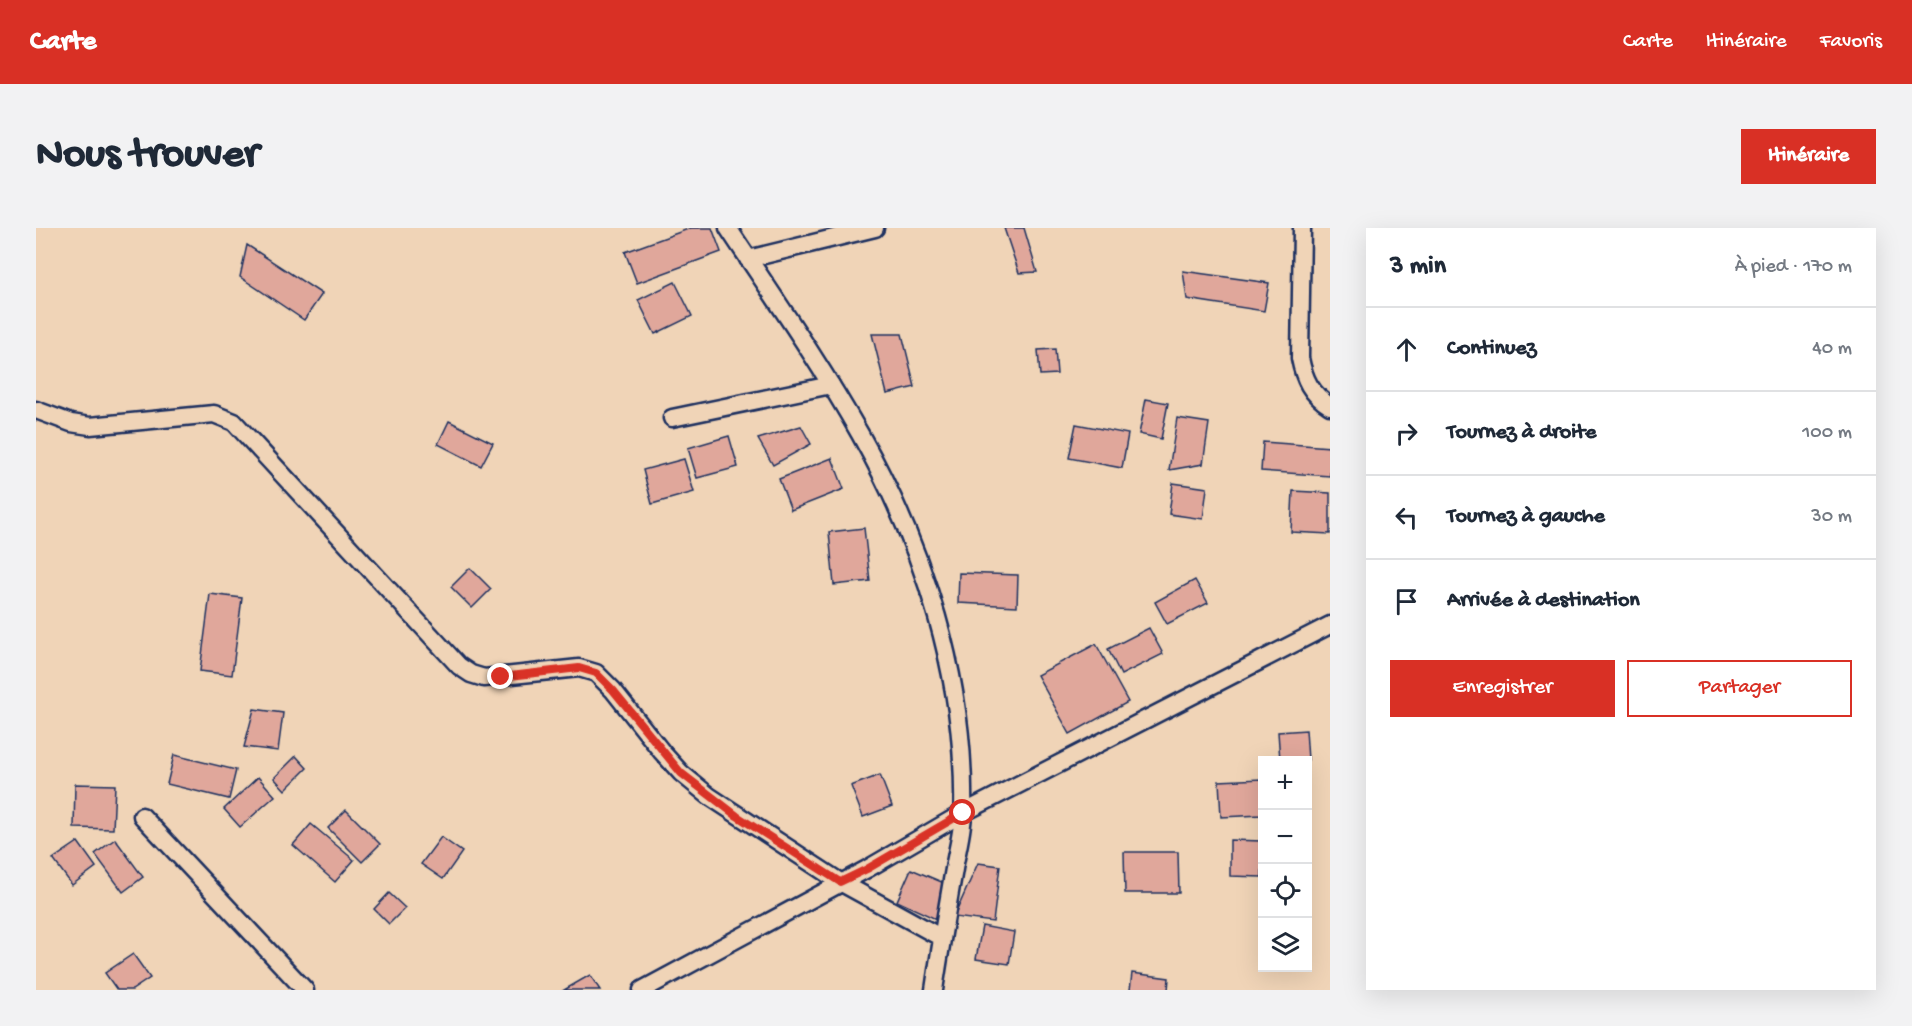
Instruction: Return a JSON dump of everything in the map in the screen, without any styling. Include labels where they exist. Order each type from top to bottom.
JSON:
[{"type":"street","points":[[728,228],[831,385],[888,490],[913,547],[947,655],[956,704],[963,813],[934,990]]},
{"type":"street","points":[[748,259],[875,228]]},
{"type":"street","points":[[1302,228],[1300,358],[1304,376],[1311,390],[1330,406]]},
{"type":"street","points":[[672,418],[831,385]]},
{"type":"street","points":[[36,410],[71,423],[90,426],[214,414],[234,422],[459,666],[471,674],[484,678],[579,668],[596,673],[613,690],[681,773],[737,816],[840,882],[942,938]]},
{"type":"street","points":[[642,990],[867,869],[963,813],[1330,625]]},
{"type":"street","points":[[142,816],[305,990]]},
{"type":"building","points":[[691,228],[712,228],[721,252],[637,283],[625,252]]},
{"type":"building","points":[[1004,228],[1024,228],[1037,272],[1019,273]]},
{"type":"building","points":[[247,245],[322,294],[304,320],[240,277]]},
{"type":"building","points":[[1183,271],[1269,283],[1264,311],[1187,299]]},
{"type":"building","points":[[675,282],[692,316],[655,334],[638,300]]},
{"type":"building","points":[[872,334],[902,334],[915,387],[887,394]]},
{"type":"building","points":[[1055,349],[1057,374],[1040,375],[1038,350]]},
{"type":"building","points":[[1146,399],[1168,403],[1161,439],[1139,434]]},
{"type":"building","points":[[1177,418],[1209,423],[1203,464],[1169,470]]},
{"type":"building","points":[[449,421],[493,443],[481,466],[438,444]]},
{"type":"building","points":[[1076,424],[1128,434],[1122,468],[1069,458]]},
{"type":"building","points":[[801,426],[811,444],[773,465],[758,439]]},
{"type":"building","points":[[729,436],[738,467],[697,478],[688,448]]},
{"type":"building","points":[[1263,442],[1330,447],[1330,476],[1261,471]]},
{"type":"building","points":[[832,458],[844,489],[791,510],[779,479]]},
{"type":"building","points":[[684,459],[694,492],[652,504],[643,470]]},
{"type":"building","points":[[1173,483],[1207,488],[1203,519],[1169,514]]},
{"type":"building","points":[[1293,491],[1330,493],[1330,534],[1291,532]]},
{"type":"building","points":[[864,528],[870,581],[834,585],[829,532]]},
{"type":"building","points":[[470,568],[491,589],[472,608],[451,587]]},
{"type":"building","points":[[959,573],[1018,575],[1017,606],[958,603]]},
{"type":"building","points":[[1195,580],[1208,603],[1167,624],[1155,602]]},
{"type":"building","points":[[210,594],[242,598],[232,675],[200,671]]},
{"type":"building","points":[[1149,628],[1163,654],[1121,675],[1108,649]]},
{"type":"building","points":[[1096,644],[1128,702],[1070,734],[1037,675]]},
{"type":"building","points":[[254,709],[283,713],[278,751],[244,747]]},
{"type":"building","points":[[1306,730],[1308,756],[1280,756],[1278,732]]},
{"type":"building","points":[[174,755],[236,770],[229,799],[167,784]]},
{"type":"building","points":[[296,756],[307,768],[285,790],[274,778]]},
{"type":"building","points":[[880,775],[892,806],[863,817],[851,786]]},
{"type":"building","points":[[258,777],[275,796],[240,827],[224,809]]},
{"type":"building","points":[[1258,779],[1258,815],[1221,817],[1219,781]]},
{"type":"building","points":[[75,784],[115,785],[113,829],[74,828]]},
{"type":"building","points":[[346,810],[380,844],[362,862],[328,828]]},
{"type":"building","points":[[311,824],[354,860],[335,882],[293,845]]},
{"type":"building","points":[[441,837],[462,852],[443,879],[421,864]]},
{"type":"building","points":[[115,839],[143,877],[123,892],[95,854]]},
{"type":"building","points":[[1230,840],[1258,841],[1258,877],[1230,876]]},
{"type":"building","points":[[78,842],[96,867],[72,885],[53,859]]},
{"type":"building","points":[[1124,852],[1178,852],[1179,893],[1125,893]]},
{"type":"building","points":[[978,863],[1000,866],[993,922],[954,917]]},
{"type":"building","points":[[911,869],[944,883],[938,920],[897,901]]},
{"type":"building","points":[[389,893],[405,908],[389,924],[374,909]]},
{"type":"building","points":[[982,926],[1014,932],[1009,964],[976,959]]},
{"type":"building","points":[[133,954],[150,978],[132,990],[117,990],[105,973]]},
{"type":"building","points":[[1132,973],[1169,978],[1168,990],[1130,990]]},
{"type":"building","points":[[590,975],[600,990],[564,990]]},
{"type":"route","points":[[501,677],[579,668],[596,673],[613,690],[681,773],[737,816],[840,882],[867,869],[963,813]]}]
